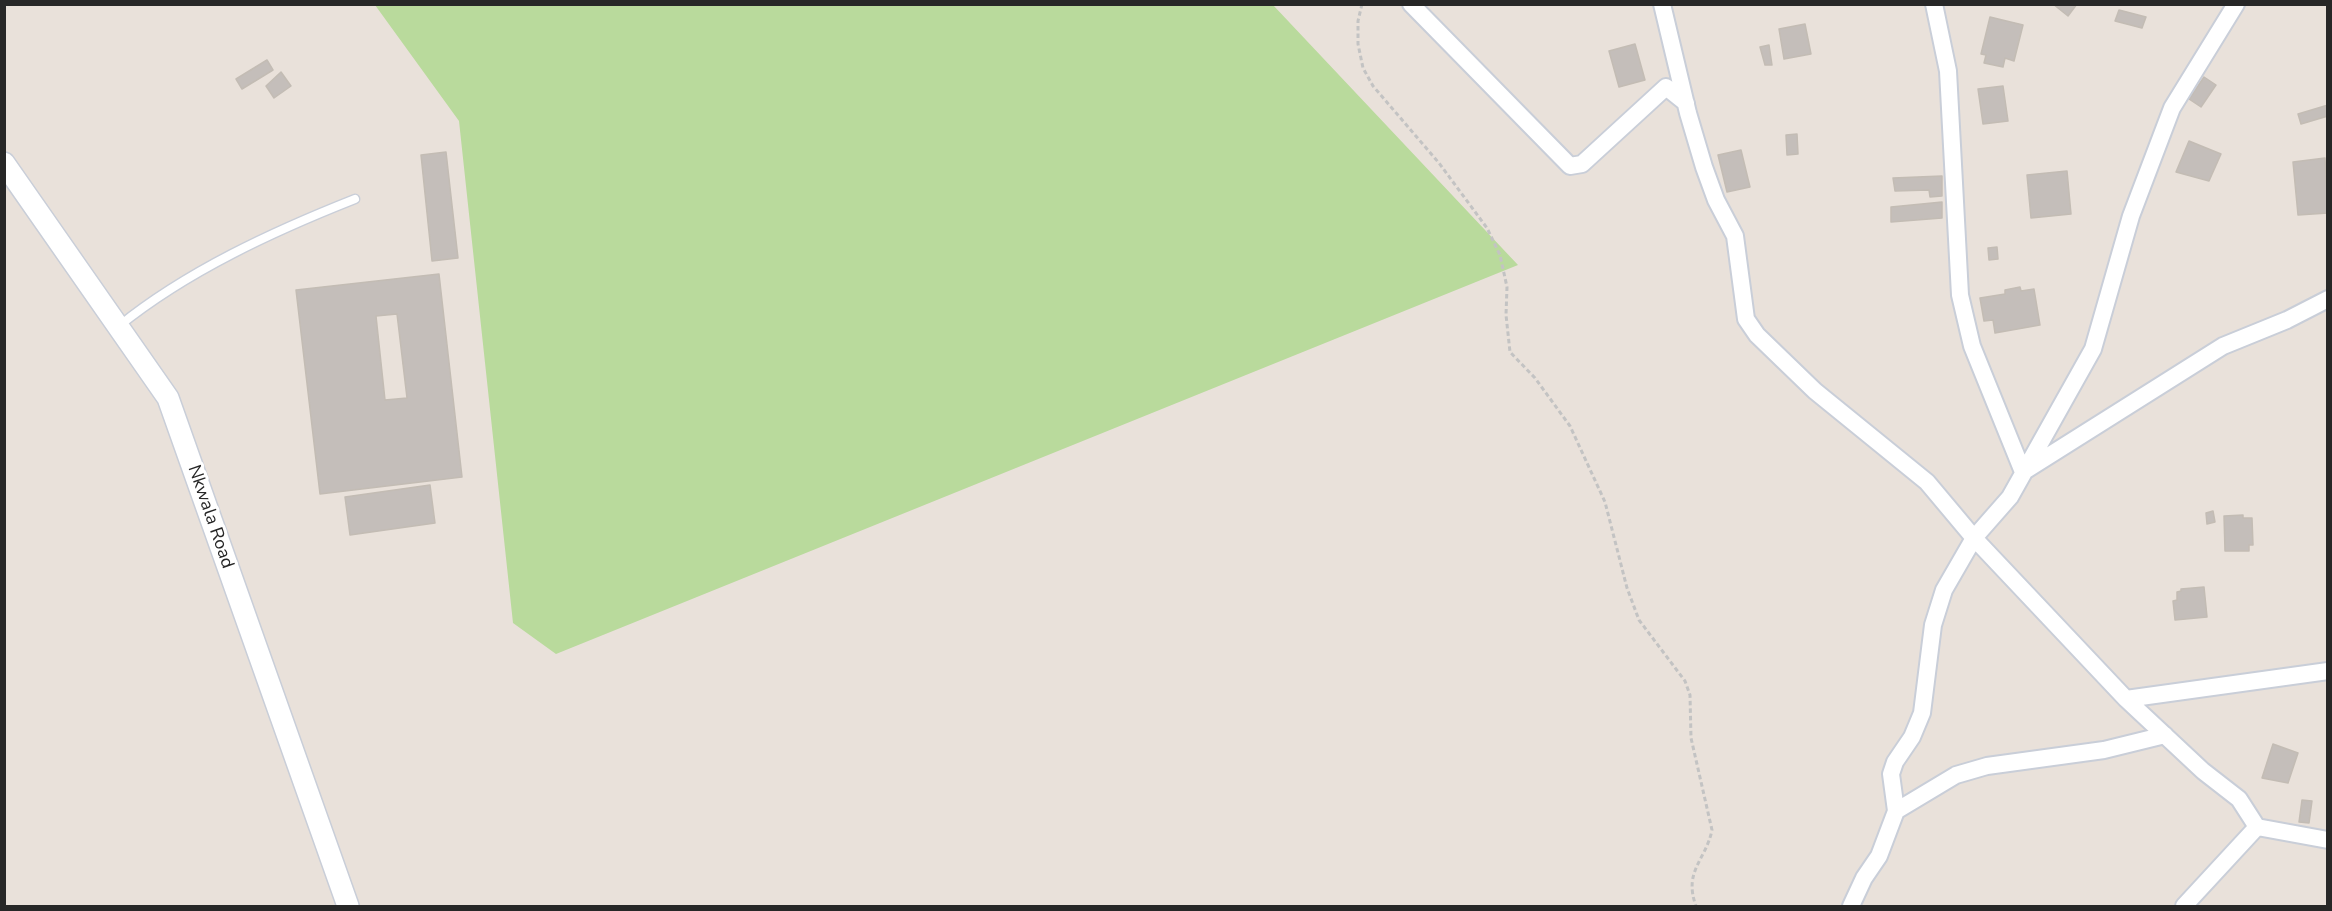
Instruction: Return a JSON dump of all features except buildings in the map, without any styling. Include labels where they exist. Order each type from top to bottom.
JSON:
[{"type":"street","points":[[1410,4],[1570,166],[1582,164],[1666,87],[1686,103]]},
{"type":"street","points":[[1662,4],[1686,103],[1716,200],[1735,236],[1746,319],[1757,336],[1815,391],[1927,482],[1974,538],[2126,699],[2203,771],[2239,799],[2257,827],[2328,840]]},
{"type":"street","points":[[1934,4],[1948,71],[1960,295],[1972,346],[2023,472]]},
{"type":"street","points":[[1851,906],[1864,878],[1880,856],[1896,811],[1891,774],[1898,756],[1912,737],[1922,713],[1937,607],[1974,538],[2010,497],[2092,349],[2131,216],[2172,108],[2236,4]]},
{"type":"street","name":"Nkwala Road","points":[[4,163],[168,398],[348,906]]},
{"type":"street","points":[[2023,472],[2223,346],[2287,320],[2328,299]]},
{"type":"street","points":[[2126,699],[2328,671]]},
{"type":"street","points":[[1896,811],[1956,775],[1987,766],[2104,750],[2165,735]]},
{"type":"street","points":[[2184,906],[2257,827]]},
{"type":"lane","points":[[119,326],[144,306],[278,229],[355,199]]},
{"type":"path","points":[[1362,4],[1358,21],[1358,44],[1363,68],[1373,87],[1439,163],[1488,228],[1500,255],[1505,276],[1510,352],[1535,378],[1570,426],[1605,502],[1627,588],[1639,620],[1685,681],[1690,695],[1691,738],[1712,830],[1709,842],[1699,856],[1692,874],[1691,894],[1696,906]]},
{"type":"green space","points":[[375,5],[1273,5],[1518,265],[556,654],[513,623],[459,121]]}]
